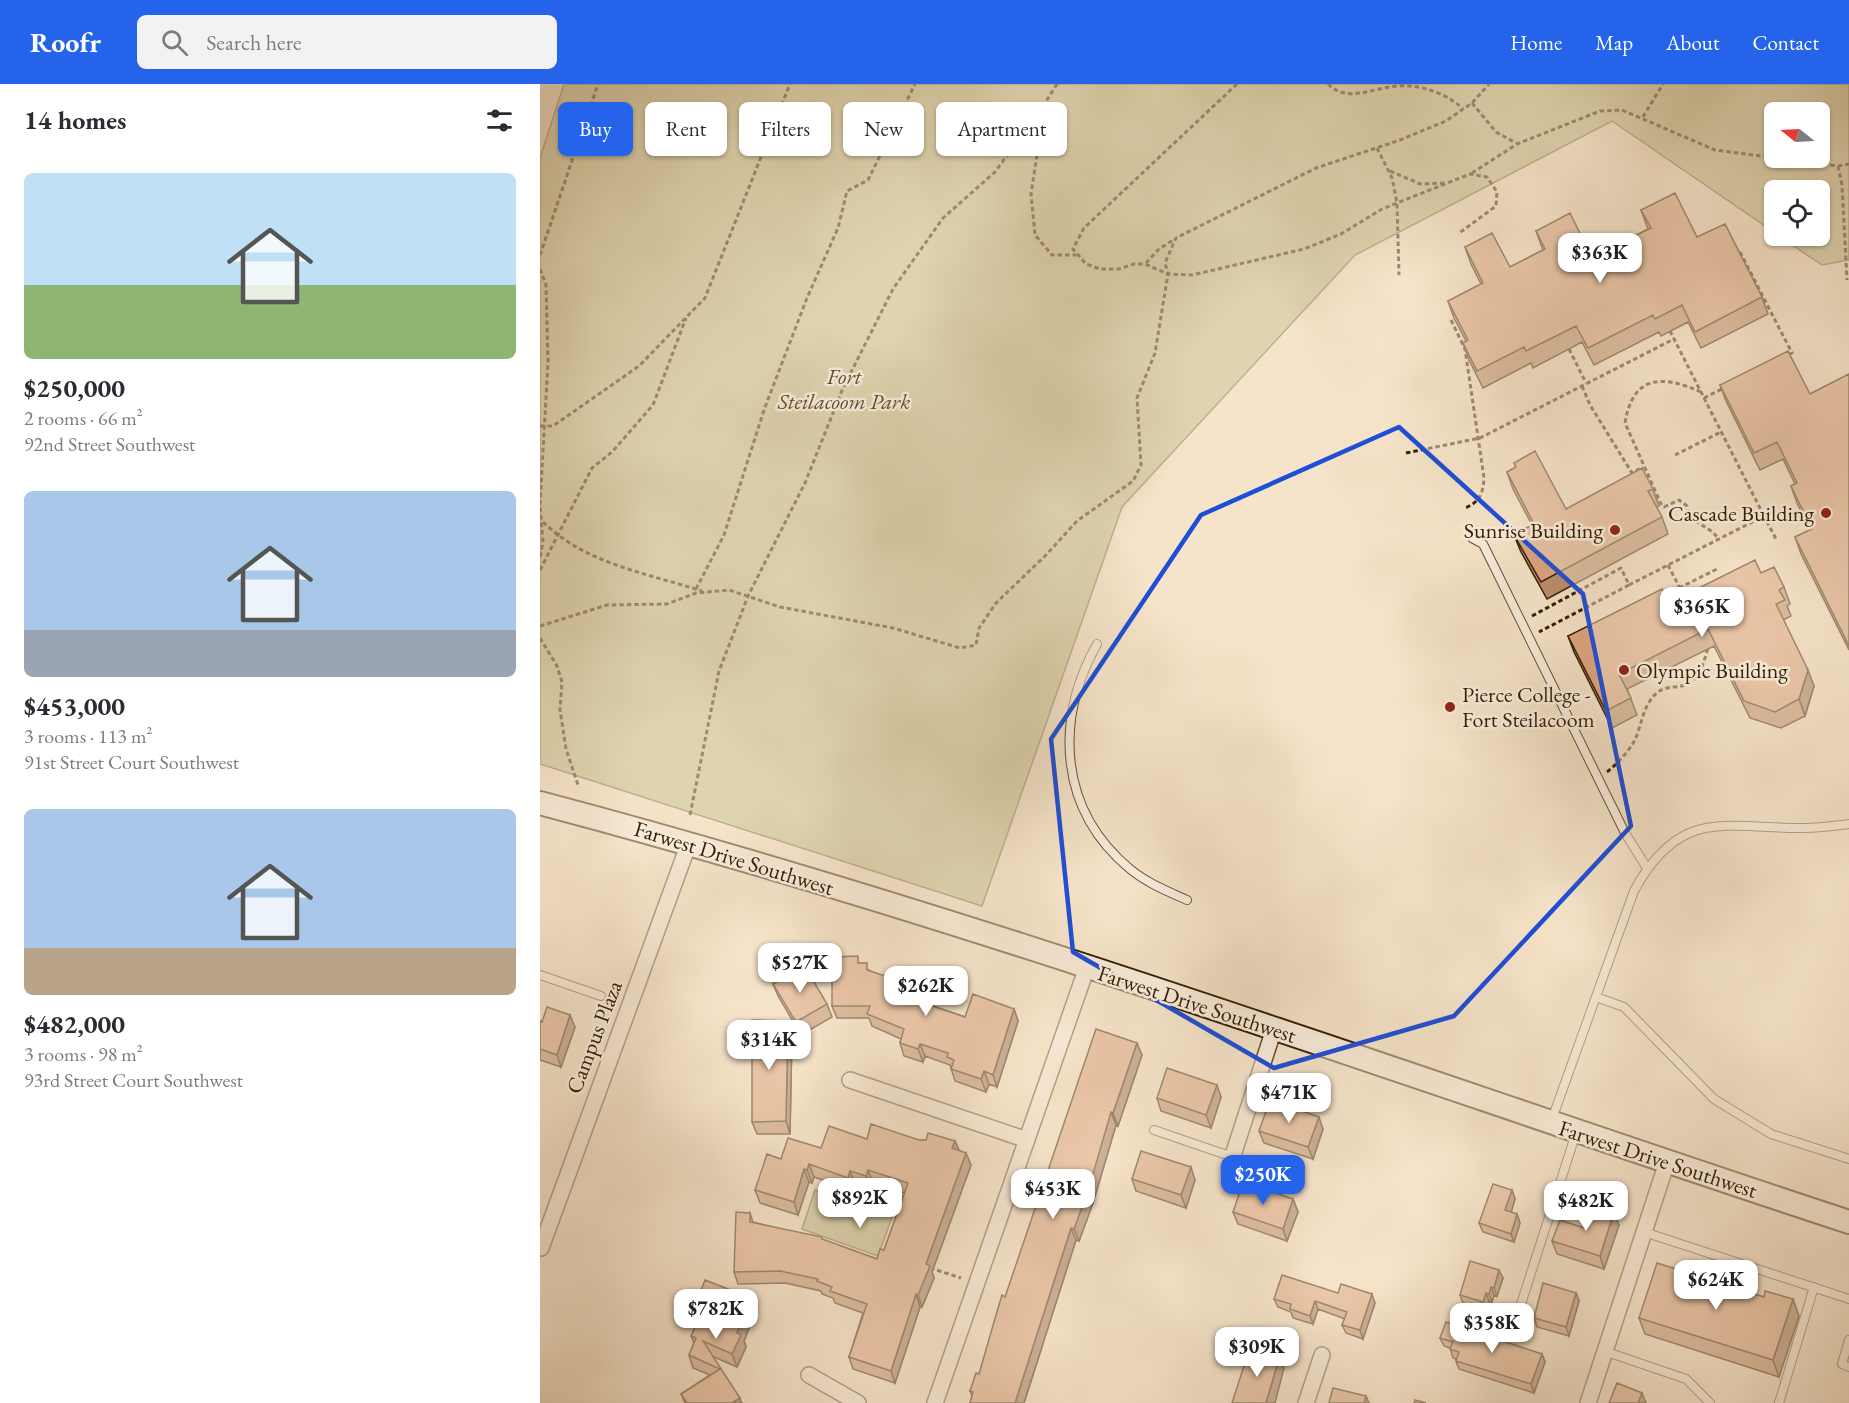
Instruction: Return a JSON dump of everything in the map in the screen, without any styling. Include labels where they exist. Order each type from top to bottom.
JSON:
[{"type":"street","name":"Farwest Drive Southwest","points":[[540,802],[689,843],[1087,967],[1550,1124],[1849,1221]]},
{"type":"street","name":"Campus Plaza","points":[[542,1248],[689,843]]},
{"type":"street","points":[[936,1403],[1087,967]]},
{"type":"street","points":[[1233,1155],[1274,1029]]},
{"type":"street","points":[[850,1080],[1027,1140]]},
{"type":"street","points":[[1588,1403],[1667,1162]]},
{"type":"street","points":[[1306,1403],[1322,1355]]},
{"type":"street","points":[[809,1375],[858,1403]]},
{"type":"lane","points":[[1472,538],[1483,544],[1625,833],[1647,868]]},
{"type":"lane","points":[[1097,644],[1082,671],[1068,727],[1069,754],[1083,811],[1130,868],[1148,882],[1186,900]]},
{"type":"lane","points":[[1550,1124],[1634,891],[1647,868],[1673,843],[1691,832],[1710,827],[1803,828],[1849,824]]},
{"type":"lane","name":"Campus Plaza","points":[[540,975],[601,996]]},
{"type":"lane","points":[[1596,997],[1624,1007],[1714,1099],[1771,1134],[1849,1159]]},
{"type":"lane","points":[[1154,1130],[1233,1155],[1239,1160],[1299,1181]]},
{"type":"lane","points":[[1513,1329],[1576,1132]]},
{"type":"lane","points":[[1644,1232],[1849,1299]]},
{"type":"lane","points":[[1779,1403],[1814,1287]]},
{"type":"lane","points":[[1849,1340],[1842,1364],[1849,1367]]},
{"type":"lane","points":[[1604,1351],[1686,1379],[1710,1403]]},
{"type":"path","points":[[540,255],[598,84]]},
{"type":"path","points":[[540,426],[553,426],[639,366],[705,298],[790,84]]},
{"type":"path","points":[[696,589],[724,535],[764,410],[807,298],[838,228],[847,191],[868,180],[915,84]]},
{"type":"path","points":[[1046,102],[1057,84]]},
{"type":"path","points":[[1237,84],[1084,228],[1073,249],[1086,264],[1100,269],[1119,269],[1134,264],[1145,264],[1168,274],[1192,275],[1304,249],[1341,234],[1397,203],[1470,174],[1517,144],[1600,111],[1622,110],[1643,117],[1716,150],[1838,166],[1849,164]]},
{"type":"path","points":[[1328,84],[1335,91],[1355,95],[1400,85],[1416,87],[1439,94],[1455,102],[1462,109]]},
{"type":"path","points":[[1145,264],[1159,249],[1176,238],[1316,168],[1377,148],[1446,120],[1472,103],[1489,84]]},
{"type":"path","points":[[1643,117],[1663,84]]},
{"type":"path","points":[[1472,103],[1496,132],[1505,140],[1517,144]]},
{"type":"path","points":[[1377,148],[1388,170],[1397,203],[1399,275]]},
{"type":"path","points":[[690,815],[718,671],[748,596],[805,483],[843,388],[893,289],[943,218],[995,172],[1007,156]]},
{"type":"path","points":[[1037,156],[1031,194],[1035,235],[1052,255],[1076,255]]},
{"type":"path","points":[[1838,166],[1842,185],[1847,280]]},
{"type":"path","points":[[1388,170],[1420,184],[1449,182]]},
{"type":"path","points":[[1458,234],[1496,206],[1497,192],[1487,177],[1470,174]]},
{"type":"path","points":[[540,626],[607,605],[667,603],[704,592],[729,590],[810,614],[893,628],[960,648],[976,645],[979,628],[996,603],[1047,555],[1077,521],[1133,481],[1141,465],[1137,398],[1155,353],[1168,274],[1165,263],[1176,238]]},
{"type":"path","points":[[1740,252],[1792,353],[1782,358]]},
{"type":"path","points":[[540,269],[546,285],[547,426],[540,505],[543,542],[540,558]]},
{"type":"path","points":[[540,570],[592,468],[612,452],[653,405],[687,316]]},
{"type":"path","points":[[1451,320],[1465,349],[1480,438],[1484,478],[1482,494],[1478,501],[1466,508]]},
{"type":"path","points":[[1670,331],[1777,541]]},
{"type":"path","points":[[1406,453],[1480,438],[1674,339]]},
{"type":"path","points":[[1569,349],[1586,384]]},
{"type":"path","points":[[1701,392],[1679,382],[1663,381],[1647,384],[1634,395],[1625,423],[1643,467],[1664,507],[1679,500],[1687,506],[1689,517],[1711,529],[1719,539]]},
{"type":"path","points":[[1704,398],[1733,383]]},
{"type":"path","points":[[1582,386],[1590,405],[1632,473],[1643,467]]},
{"type":"path","points":[[1675,455],[1721,432]]},
{"type":"path","points":[[1539,632],[1764,516]]},
{"type":"path","points":[[542,521],[557,536],[587,555],[704,592]]},
{"type":"path","points":[[1668,565],[1689,608]]},
{"type":"path","points":[[1532,616],[1621,568],[1629,585]]},
{"type":"path","points":[[1679,588],[1717,569]]},
{"type":"path","points":[[540,638],[557,666],[562,682],[560,710],[567,749],[578,784]]},
{"type":"path","points":[[1606,773],[1633,744],[1638,723],[1652,696],[1664,688],[1681,688],[1694,681],[1703,669],[1708,648]]},
{"type":"path","points":[[923,1265],[977,1284]]},
{"type":"highlighted area","points":[[1399,427],[1583,594],[1631,826],[1454,1016],[1274,1068],[1073,952],[1051,739],[1201,515]]},
{"type":"green space","name":"Fort Steilacoom Park","points":[[564,84],[1849,84],[1849,260],[1822,265],[1794,246],[1830,246],[1830,180],[1764,180],[1764,225],[1612,121],[1355,255],[1122,507],[982,906],[540,764],[540,158],[558,102],[558,156],[633,156],[633,102],[558,102]]},
{"type":"green space","points":[[815,1190],[892,1217],[878,1256],[802,1229]]},
{"type":"building","points":[[1675,193],[1697,237],[1725,224],[1762,297],[1695,332],[1682,305],[1655,319],[1653,315],[1588,348],[1576,326],[1526,351],[1524,347],[1477,371],[1463,343],[1468,340],[1448,301],[1483,283],[1465,247],[1492,233],[1510,267],[1545,249],[1536,231],[1570,213],[1592,258],[1651,228],[1641,210]]},
{"type":"building","name":"Cascade Building","points":[[1788,351],[1810,394],[1849,374],[1849,646],[1795,537],[1812,529],[1791,486],[1797,483],[1777,442],[1754,453],[1720,385]]},
{"type":"building","name":"Sunrise Building","points":[[1535,451],[1566,509],[1642,468],[1653,489],[1648,491],[1662,517],[1541,582],[1514,535],[1534,524],[1507,472],[1516,467],[1514,463]]},
{"type":"building","name":"Olympic Building","points":[[1755,560],[1761,573],[1774,567],[1784,587],[1779,590],[1785,600],[1776,604],[1808,670],[1799,699],[1775,712],[1744,701],[1708,629],[1619,674],[1631,698],[1606,711],[1568,636],[1662,589],[1669,603]]},
{"type":"building","points":[[858,956],[858,963],[867,963],[867,970],[915,986],[911,999],[965,1017],[973,994],[1014,1009],[993,1075],[984,1071],[981,1079],[951,1069],[954,1060],[947,1057],[948,1053],[920,1044],[918,1049],[900,1043],[904,1029],[867,1014],[870,1006],[832,1006],[832,957]]},
{"type":"building","points":[[804,965],[827,1004],[796,1022],[773,984]]},
{"type":"building","points":[[547,1007],[570,1015],[557,1055],[540,1049],[540,1021],[542,1022]]},
{"type":"building","points":[[752,1020],[788,1021],[786,1121],[752,1122]]},
{"type":"building","points":[[1096,1029],[1137,1043],[1113,1113],[1111,1112],[1088,1191],[1074,1229],[1071,1228],[1015,1403],[970,1403],[973,1392],[970,1391],[976,1373],[979,1374],[1002,1295],[1005,1297]]},
{"type":"building","points":[[1167,1068],[1217,1085],[1206,1115],[1157,1098]]},
{"type":"building","points":[[1270,1100],[1319,1117],[1308,1147],[1259,1131]]},
{"type":"building","points":[[871,1124],[919,1140],[926,1140],[928,1133],[955,1141],[952,1148],[966,1153],[926,1264],[930,1266],[918,1295],[916,1294],[891,1371],[849,1357],[867,1304],[830,1291],[832,1287],[817,1281],[818,1279],[780,1271],[734,1272],[736,1212],[750,1213],[750,1222],[822,1237],[822,1239],[877,1259],[880,1249],[884,1250],[908,1183],[868,1170],[866,1176],[850,1171],[848,1178],[809,1164],[807,1170],[804,1169],[794,1202],[755,1190],[767,1154],[781,1159],[788,1138],[821,1148],[829,1126],[867,1139]]},
{"type":"building","points":[[1141,1151],[1191,1167],[1181,1195],[1132,1179]]},
{"type":"building","points":[[1243,1182],[1293,1199],[1283,1229],[1233,1212]]},
{"type":"building","points":[[1493,1184],[1512,1190],[1505,1210],[1517,1214],[1511,1234],[1479,1223]]},
{"type":"building","points":[[1595,1205],[1614,1212],[1600,1256],[1552,1241],[1560,1220],[1587,1229]]},
{"type":"building","points":[[1470,1261],[1499,1270],[1494,1288],[1491,1287],[1489,1294],[1486,1293],[1483,1302],[1460,1295]]},
{"type":"building","points":[[1657,1263],[1764,1297],[1765,1291],[1793,1299],[1773,1360],[1639,1318]]},
{"type":"building","points":[[1282,1275],[1338,1293],[1341,1284],[1372,1294],[1360,1330],[1342,1325],[1347,1312],[1315,1301],[1310,1316],[1290,1309],[1291,1304],[1274,1299]]},
{"type":"building","points":[[705,1280],[751,1298],[737,1333],[741,1335],[732,1354],[703,1341],[740,1398],[732,1403],[687,1403],[681,1394],[720,1369],[689,1355],[696,1338],[691,1336],[702,1312],[694,1309]]},
{"type":"building","points":[[1543,1283],[1576,1293],[1566,1327],[1534,1318]]},
{"type":"building","points":[[1446,1322],[1542,1354],[1531,1384],[1456,1361],[1459,1352],[1450,1349],[1453,1342],[1440,1338]]},
{"type":"building","points":[[1256,1347],[1280,1355],[1266,1403],[1232,1403],[1245,1363],[1251,1365]]},
{"type":"building","points":[[1617,1383],[1642,1393],[1638,1403],[1609,1403]]},
{"type":"building","points":[[1333,1388],[1366,1396],[1364,1403],[1329,1403]]},
{"type":"place","name":"Cascade Building","points":[[1826,513]]},
{"type":"place","name":"Sunrise Building","points":[[1615,530]]},
{"type":"place","name":"Olympic Building","points":[[1624,670]]},
{"type":"place","name":"Pierce College - Fort Steilacoom","points":[[1450,707]]}]
